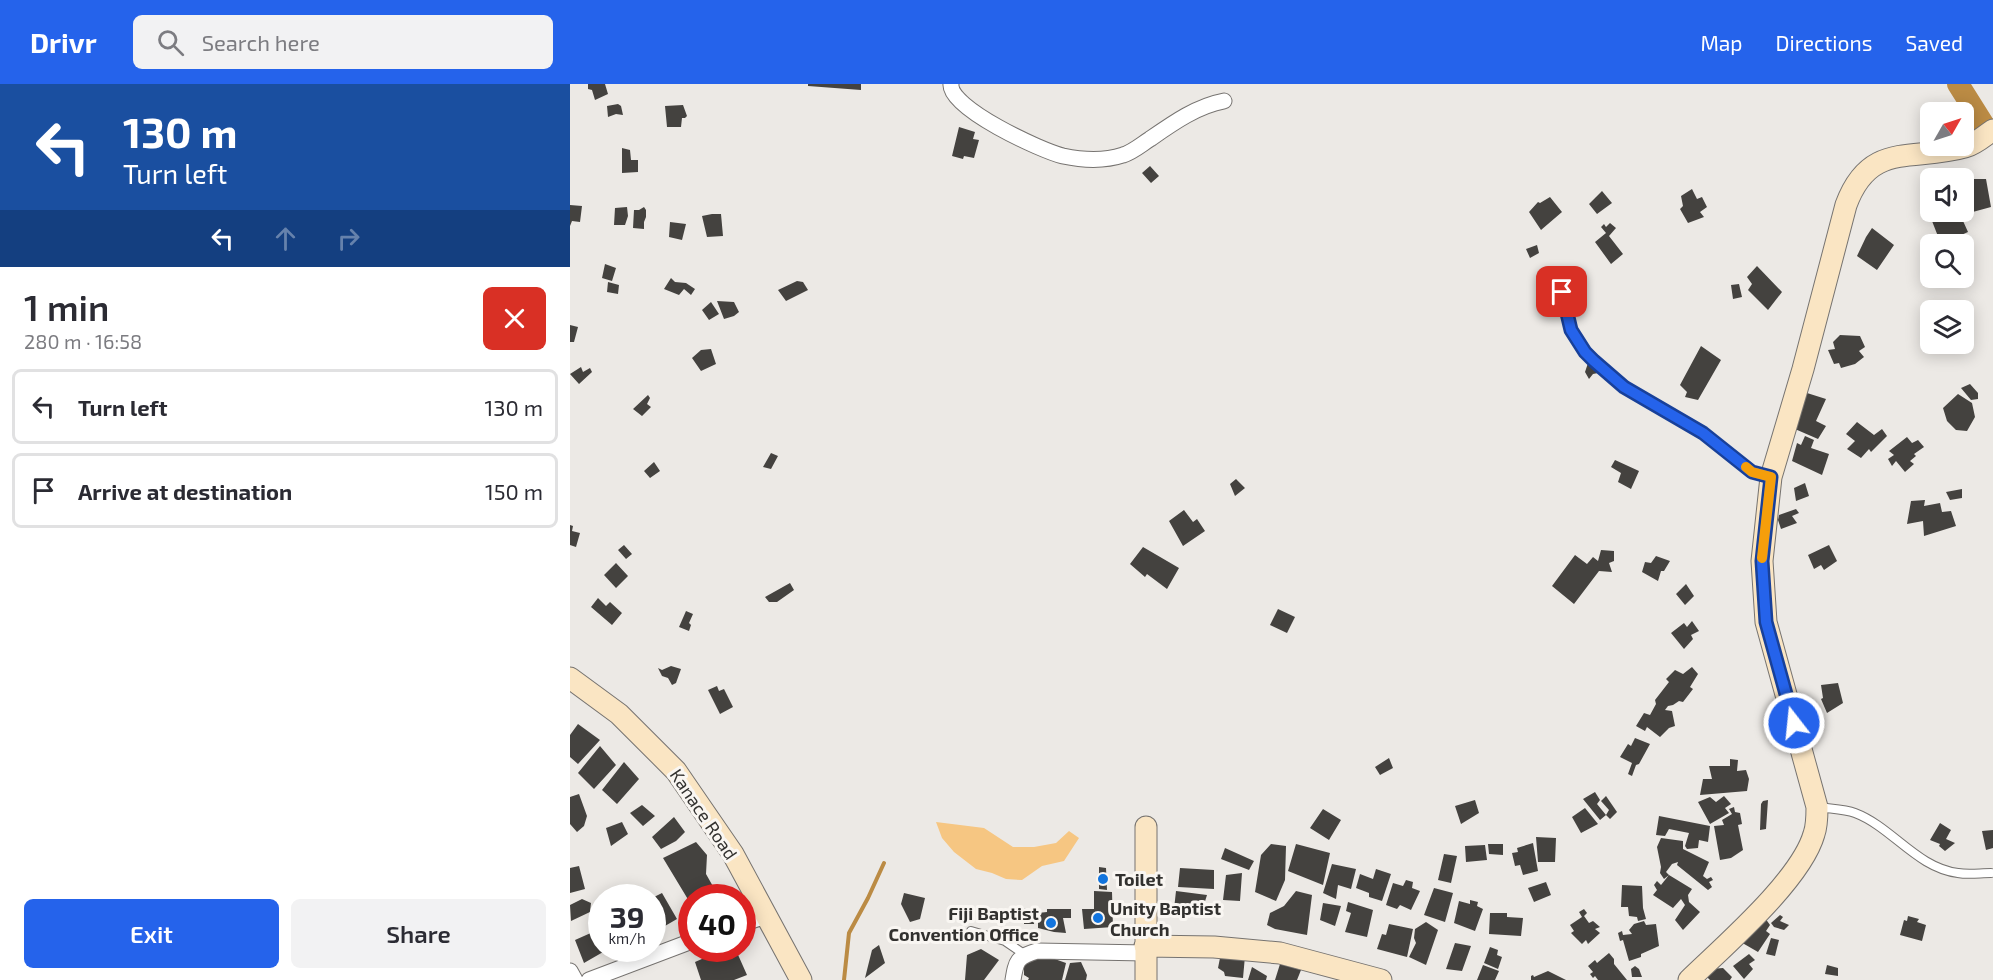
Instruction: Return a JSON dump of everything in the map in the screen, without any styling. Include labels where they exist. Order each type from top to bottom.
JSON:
[{"type":"street","points":[[951,84],[953,95],[975,113],[1027,142],[1060,155],[1083,159],[1122,156],[1197,110],[1224,101]]},
{"type":"street","points":[[1689,980],[1743,929],[1784,884],[1814,834],[1817,807],[1766,622],[1762,561],[1771,477],[1852,188],[1859,177],[1881,161],[1972,145],[1993,130]]},
{"type":"street","name":"Kanace Road","points":[[570,678],[619,714],[676,771],[733,854],[801,980]]},
{"type":"street","points":[[1146,827],[1146,980]]},
{"type":"street","points":[[756,919],[766,916]]},
{"type":"street","points":[[589,980],[678,947]]},
{"type":"street","points":[[1013,980],[1016,963],[1024,954],[1037,951],[1214,947],[1280,953],[1381,980]]},
{"type":"street","points":[[570,971],[575,980]]},
{"type":"lane","points":[[1562,292],[1571,330],[1585,352],[1594,361],[1624,387],[1688,422],[1752,472],[1771,477]]},
{"type":"lane","points":[[1817,807],[1855,813],[1884,830],[1926,861],[1944,869],[1959,873],[1991,873]]},
{"type":"lane","points":[[971,931],[1005,941],[1024,954]]},
{"type":"shaded area","points":[[936,822],[984,828],[1013,847],[1034,847],[1056,843],[1069,831],[1079,838],[1064,861],[1042,866],[1022,880],[1006,879],[976,869],[954,852],[942,838]]},
{"type":"building","points":[[588,84],[605,84],[608,94],[595,100],[592,90],[588,89]]},
{"type":"building","points":[[808,84],[861,84],[861,90],[808,86]]},
{"type":"building","points":[[618,104],[621,106],[623,115],[616,114],[608,117],[607,106]]},
{"type":"building","points":[[683,105],[687,116],[682,118],[681,127],[667,127],[665,106]]},
{"type":"building","points":[[959,127],[975,132],[973,139],[979,140],[974,158],[964,156],[963,159],[952,156]]},
{"type":"building","points":[[622,148],[630,150],[631,160],[638,160],[638,172],[622,173]]},
{"type":"building","points":[[1150,166],[1159,176],[1151,183],[1142,173]]},
{"type":"building","points":[[1974,179],[1986,179],[1991,207],[1974,212]]},
{"type":"building","points":[[1692,189],[1697,199],[1702,197],[1707,207],[1700,212],[1704,217],[1688,223],[1680,209],[1683,206],[1681,196]]},
{"type":"building","points":[[1602,191],[1612,203],[1597,214],[1589,204]]},
{"type":"building","points":[[1550,197],[1562,212],[1541,230],[1529,212],[1538,202]]},
{"type":"building","points":[[570,205],[582,206],[580,222],[572,221],[570,226]]},
{"type":"building","points":[[627,207],[628,216],[625,225],[614,225],[615,208]]},
{"type":"building","points":[[644,207],[646,217],[644,229],[633,228],[634,210]]},
{"type":"building","points":[[721,214],[723,236],[707,237],[702,216]]},
{"type":"building","points":[[670,222],[686,224],[682,240],[669,237]]},
{"type":"building","points":[[1932,222],[1964,222],[1968,232],[1964,234],[1937,234]]},
{"type":"building","points":[[1610,223],[1616,228],[1609,236],[1623,254],[1611,264],[1595,242],[1606,233],[1601,227],[1604,224],[1606,227]]},
{"type":"building","points":[[1872,228],[1894,245],[1877,270],[1857,256]]},
{"type":"building","points":[[1537,245],[1539,253],[1530,258],[1526,249]]},
{"type":"building","points":[[605,264],[616,268],[612,281],[602,278]]},
{"type":"building","points":[[1757,266],[1782,292],[1768,310],[1748,290],[1752,284],[1747,277]]},
{"type":"building","points":[[671,278],[675,282],[686,283],[695,289],[691,295],[684,289],[679,295],[664,289]]},
{"type":"building","points":[[797,281],[803,282],[808,290],[786,301],[778,290]]},
{"type":"building","points":[[608,282],[619,285],[618,294],[607,292]]},
{"type":"building","points":[[1739,284],[1742,297],[1733,299],[1731,285]]},
{"type":"building","points":[[717,301],[734,302],[739,312],[724,319]]},
{"type":"building","points":[[711,302],[719,314],[709,320],[702,310]]},
{"type":"building","points":[[570,325],[578,327],[574,342],[570,342]]},
{"type":"building","points":[[1840,335],[1860,336],[1865,347],[1859,351],[1864,357],[1855,364],[1841,368],[1839,363],[1834,364],[1828,350],[1835,349],[1833,342]]},
{"type":"building","points":[[1701,346],[1721,360],[1698,400],[1685,397],[1687,392],[1680,385]]},
{"type":"building","points":[[711,349],[716,364],[701,371],[692,358],[701,350]]},
{"type":"building","points":[[1588,363],[1597,367],[1598,373],[1593,374],[1589,379],[1585,372]]},
{"type":"building","points":[[581,367],[583,372],[590,368],[592,372],[579,384],[570,374]]},
{"type":"building","points":[[1970,384],[1978,393],[1978,399],[1971,400],[1961,388]]},
{"type":"building","points":[[1807,393],[1826,399],[1816,421],[1826,426],[1818,439],[1788,426]]},
{"type":"building","points":[[1958,394],[1972,403],[1975,417],[1967,431],[1956,430],[1947,421],[1943,408]]},
{"type":"building","points":[[648,395],[650,398],[647,404],[651,407],[642,416],[633,409]]},
{"type":"building","points":[[1857,422],[1874,435],[1882,429],[1887,436],[1871,452],[1869,449],[1861,458],[1847,449],[1855,441],[1846,434]]},
{"type":"building","points":[[1805,436],[1814,440],[1811,448],[1829,454],[1822,475],[1792,461],[1797,443],[1801,445]]},
{"type":"building","points":[[1907,437],[1912,443],[1918,440],[1924,447],[1914,454],[1916,456],[1910,461],[1914,464],[1905,472],[1896,461],[1892,466],[1888,459],[1894,455],[1889,451]]},
{"type":"building","points":[[771,453],[778,456],[771,469],[763,467]]},
{"type":"building","points":[[1615,460],[1639,471],[1631,489],[1618,482],[1621,473],[1611,467]]},
{"type":"building","points":[[654,462],[660,471],[650,478],[644,471]]},
{"type":"building","points":[[1236,479],[1245,488],[1235,496],[1230,484]]},
{"type":"building","points":[[1805,483],[1809,496],[1796,501],[1794,488]]},
{"type":"building","points":[[1962,489],[1962,498],[1950,500],[1946,492]]},
{"type":"building","points":[[1925,500],[1924,506],[1940,503],[1942,512],[1951,511],[1956,526],[1924,536],[1923,521],[1907,524],[1911,501]]},
{"type":"building","points":[[1796,509],[1799,513],[1792,516],[1797,523],[1781,529],[1779,515]]},
{"type":"building","points":[[1184,510],[1193,522],[1197,519],[1205,531],[1183,546],[1169,521]]},
{"type":"building","points":[[570,525],[573,526],[572,531],[580,533],[576,547],[570,545]]},
{"type":"building","points":[[624,545],[632,554],[626,559],[618,550]]},
{"type":"building","points":[[1829,545],[1837,561],[1824,570],[1821,565],[1814,569],[1808,555]]},
{"type":"building","points":[[1143,547],[1179,568],[1167,589],[1147,574],[1145,577],[1130,564]]},
{"type":"building","points":[[1601,550],[1614,551],[1614,561],[1609,563],[1612,572],[1599,571],[1574,604],[1552,586],[1575,555],[1587,564],[1593,557],[1598,561]]},
{"type":"building","points":[[1656,556],[1670,561],[1664,571],[1661,571],[1658,581],[1642,572],[1645,562],[1651,563]]},
{"type":"building","points":[[616,563],[628,576],[616,588],[604,575]]},
{"type":"building","points":[[790,583],[794,590],[777,602],[769,602],[765,597]]},
{"type":"building","points":[[1686,584],[1694,596],[1685,605],[1676,594]]},
{"type":"building","points":[[598,598],[606,606],[610,602],[622,613],[612,625],[591,607]]},
{"type":"building","points":[[1278,609],[1295,617],[1287,633],[1270,625]]},
{"type":"building","points":[[686,611],[693,614],[689,623],[691,625],[689,631],[679,627]]},
{"type":"building","points":[[1692,621],[1699,631],[1691,635],[1693,639],[1684,649],[1671,633],[1684,623],[1687,627]]},
{"type":"building","points":[[671,666],[681,669],[676,683],[672,685],[668,678],[662,676],[658,668],[662,670]]},
{"type":"building","points":[[1692,667],[1698,674],[1690,687],[1693,689],[1683,702],[1679,701],[1665,710],[1672,711],[1675,726],[1669,728],[1660,737],[1647,727],[1645,731],[1636,726],[1644,713],[1650,715],[1656,704],[1655,700],[1669,682],[1666,679],[1675,670],[1683,674]]},
{"type":"building","points":[[1838,683],[1843,703],[1827,713],[1821,699],[1823,698],[1821,685]]},
{"type":"building","points":[[717,686],[719,691],[724,689],[733,707],[720,714],[708,690]]},
{"type":"building","points":[[578,724],[600,740],[578,764],[570,757],[570,735]]},
{"type":"building","points":[[1635,738],[1650,744],[1639,764],[1636,765],[1632,776],[1628,774],[1632,763],[1620,757],[1628,744],[1631,746]]},
{"type":"building","points":[[600,746],[616,765],[594,789],[578,773]]},
{"type":"building","points":[[1389,758],[1393,768],[1380,775],[1375,767]]},
{"type":"building","points":[[1730,759],[1738,760],[1737,771],[1746,770],[1749,779],[1747,791],[1700,795],[1703,779],[1712,779],[1709,766],[1730,766]]},
{"type":"building","points":[[624,762],[639,779],[617,804],[602,790]]},
{"type":"building","points":[[1595,792],[1600,800],[1597,804],[1606,815],[1600,820],[1583,799]]},
{"type":"building","points":[[579,794],[587,816],[584,826],[577,832],[570,824],[570,797]]},
{"type":"building","points":[[1606,796],[1617,812],[1610,819],[1606,815],[1609,810],[1601,801]]},
{"type":"building","points":[[1724,796],[1731,804],[1725,808],[1729,813],[1710,824],[1698,802],[1710,797],[1716,802]]},
{"type":"building","points":[[1475,800],[1479,813],[1461,824],[1455,806]]},
{"type":"building","points":[[1768,800],[1766,829],[1760,830],[1761,804]]},
{"type":"building","points":[[642,805],[655,816],[643,826],[630,813]]},
{"type":"building","points":[[1734,807],[1735,812],[1740,813],[1742,824],[1738,825],[1743,850],[1731,858],[1720,860],[1714,826],[1724,825],[1722,820],[1732,814],[1729,809]]},
{"type":"building","points":[[1585,808],[1598,824],[1581,833],[1572,817]]},
{"type":"building","points":[[1323,809],[1341,820],[1329,840],[1310,828]]},
{"type":"building","points":[[1659,816],[1710,826],[1708,842],[1699,840],[1698,848],[1687,849],[1685,846],[1689,833],[1669,829],[1665,836],[1656,835]]},
{"type":"building","points":[[674,817],[685,832],[676,841],[661,849],[652,837]]},
{"type":"building","points":[[622,822],[628,834],[611,846],[606,828]]},
{"type":"building","points":[[1940,823],[1951,830],[1946,839],[1955,843],[1945,851],[1939,846],[1940,844],[1930,840]]},
{"type":"building","points":[[1993,830],[1993,848],[1986,850],[1982,831]]},
{"type":"building","points":[[1536,837],[1556,838],[1555,862],[1538,862]]},
{"type":"building","points":[[1661,838],[1683,841],[1683,849],[1709,862],[1703,876],[1707,879],[1711,877],[1713,880],[1709,882],[1712,887],[1708,890],[1677,865],[1678,862],[1672,864],[1666,872],[1669,875],[1664,879],[1660,873],[1657,847]]},
{"type":"building","points":[[696,842],[707,855],[706,874],[712,884],[679,884],[663,858]]},
{"type":"building","points":[[1533,843],[1538,871],[1523,875],[1520,865],[1515,866],[1512,853],[1518,852],[1517,848]]},
{"type":"building","points":[[1271,844],[1286,846],[1285,880],[1276,901],[1255,892],[1261,855]]},
{"type":"building","points":[[1296,844],[1330,853],[1323,885],[1288,871]]},
{"type":"building","points":[[1488,844],[1503,844],[1503,855],[1489,854]]},
{"type":"building","points":[[1485,845],[1487,860],[1466,862],[1465,846]]},
{"type":"building","points":[[1225,848],[1254,861],[1249,870],[1221,859]]},
{"type":"building","points":[[1444,854],[1457,856],[1451,883],[1438,880]]},
{"type":"building","points":[[1332,864],[1356,869],[1351,889],[1338,885],[1336,899],[1323,893]]},
{"type":"building","points":[[579,866],[585,889],[570,893],[570,868]]},
{"type":"building","name":"Toilet","points":[[1099,867],[1106,868],[1107,890],[1099,889]]},
{"type":"building","points":[[1180,868],[1214,870],[1214,889],[1178,887]]},
{"type":"building","points":[[1376,869],[1391,874],[1382,901],[1369,897],[1369,893],[1356,888],[1360,874],[1373,879]]},
{"type":"building","points":[[1242,873],[1240,901],[1223,900],[1226,875]]},
{"type":"building","points":[[1669,875],[1692,889],[1688,895],[1689,902],[1700,912],[1683,930],[1675,920],[1685,905],[1681,899],[1673,908],[1653,895],[1657,890],[1654,885],[1657,881],[1661,885]]},
{"type":"building","points":[[1406,880],[1413,882],[1412,888],[1420,891],[1411,910],[1400,905],[1397,909],[1386,905],[1393,883],[1403,886]]},
{"type":"building","points":[[1546,882],[1551,895],[1534,902],[1528,888]]},
{"type":"building","points":[[1622,885],[1642,886],[1646,919],[1638,921],[1637,917],[1629,916],[1628,907],[1621,907]]},
{"type":"building","points":[[1434,888],[1453,893],[1445,922],[1424,915]]},
{"type":"building","name":"Unity Baptist Church","points":[[1094,891],[1112,892],[1113,927],[1084,929],[1082,909],[1094,909]]},
{"type":"building","points":[[1176,891],[1207,895],[1202,911],[1174,909]]},
{"type":"building","points":[[1296,891],[1312,895],[1307,935],[1275,929],[1267,925],[1270,913],[1284,906]]},
{"type":"building","points":[[904,893],[925,898],[920,919],[910,922],[901,904]]},
{"type":"building","points":[[582,899],[588,902],[588,913],[571,921],[570,905]]},
{"type":"building","points":[[666,900],[677,919],[666,925]]},
{"type":"building","points":[[1470,900],[1478,902],[1477,906],[1483,909],[1475,931],[1454,923],[1459,901],[1470,904]]},
{"type":"building","points":[[1348,902],[1373,910],[1367,937],[1345,932],[1351,913],[1346,911]]},
{"type":"building","points":[[1323,903],[1341,906],[1335,926],[1320,920]]},
{"type":"building","points":[[1024,908],[1035,908],[1034,924],[1024,924]]},
{"type":"building","name":"Fiji Baptist Convention Office","points":[[1047,909],[1071,909],[1071,918],[1063,918],[1066,933],[1038,928],[1038,913],[1047,912]]},
{"type":"building","points":[[1584,909],[1587,913],[1584,916],[1589,923],[1593,921],[1600,927],[1595,929],[1600,933],[1588,944],[1586,940],[1582,944],[1571,933],[1574,931],[1570,925],[1582,917],[1579,912]]},
{"type":"building","points":[[1490,913],[1507,913],[1507,917],[1523,918],[1521,936],[1489,934]]},
{"type":"building","points":[[1780,915],[1783,917],[1780,921],[1789,925],[1784,930],[1774,927],[1771,923]]},
{"type":"building","points":[[1908,916],[1919,919],[1917,922],[1926,925],[1922,941],[1900,935],[1904,920],[1907,921]]},
{"type":"building","points":[[1765,918],[1770,925],[1766,931],[1770,934],[1758,952],[1739,941]]},
{"type":"building","points":[[1644,921],[1646,925],[1656,924],[1659,946],[1629,961],[1623,940],[1620,941],[1618,933],[1622,931],[1623,935],[1632,934],[1629,930],[1634,924]]},
{"type":"building","points":[[1426,922],[1438,930],[1426,965],[1409,957],[1416,943],[1415,929]]},
{"type":"building","points":[[1389,924],[1413,929],[1407,957],[1377,949],[1382,934],[1386,935]]},
{"type":"building","points":[[588,934],[588,961],[584,963],[575,940]]},
{"type":"building","points":[[1771,938],[1779,940],[1775,956],[1766,954]]},
{"type":"building","points":[[1455,943],[1471,946],[1462,971],[1446,969]]},
{"type":"building","points":[[879,945],[885,963],[865,978],[872,950]]},
{"type":"building","points":[[1490,947],[1498,950],[1497,955],[1502,957],[1498,969],[1484,963]]},
{"type":"building","points":[[1222,948],[1245,956],[1243,978],[1225,976],[1224,972],[1218,968]]},
{"type":"building","points":[[981,949],[999,960],[984,980],[965,980],[967,955]]},
{"type":"building","points":[[1609,953],[1614,959],[1614,964],[1627,980],[1598,980],[1590,974],[1593,972],[1588,966],[1595,960],[1597,963]]},
{"type":"building","points":[[1749,954],[1755,960],[1749,964],[1753,969],[1744,979],[1733,966]]},
{"type":"building","points":[[1024,957],[1049,957],[1066,963],[1062,980],[1028,980],[1029,978],[1024,975]]},
{"type":"building","points":[[695,962],[741,962],[747,975],[734,980],[701,980]]},
{"type":"building","points":[[1081,962],[1087,975],[1086,980],[1065,980],[1070,963]]},
{"type":"building","points":[[1280,964],[1301,970],[1297,980],[1275,980]]},
{"type":"building","points":[[1483,965],[1499,971],[1495,980],[1477,980]]},
{"type":"building","points":[[1827,965],[1838,968],[1838,976],[1825,974]]},
{"type":"building","points":[[1635,966],[1642,977],[1632,977],[1631,969]]},
{"type":"building","points":[[1252,967],[1267,976],[1266,980],[1248,980]]},
{"type":"building","points":[[1723,968],[1732,977],[1730,980],[1710,980],[1705,975],[1711,969]]},
{"type":"building","points":[[1548,971],[1566,980],[1531,980],[1531,976],[1534,977]]},
{"type":"waterway","points":[[1958,84],[1987,130],[1993,133]]},
{"type":"waterway","points":[[844,980],[849,933],[884,863]]},
{"type":"slow traffic","points":[[1746,467],[1752,472],[1771,477],[1762,558]]},
{"type":"place","name":"Toilet","points":[[1103,879]]},
{"type":"place","name":"Unity Baptist Church","points":[[1098,918]]},
{"type":"place","name":"Fiji Baptist Convention Office","points":[[1051,923]]},
{"type":"route","points":[[1562,292],[1571,330],[1585,352],[1594,361],[1624,387],[1688,422],[1718,443],[1752,472],[1771,477],[1762,561],[1766,622],[1794,723]]}]
